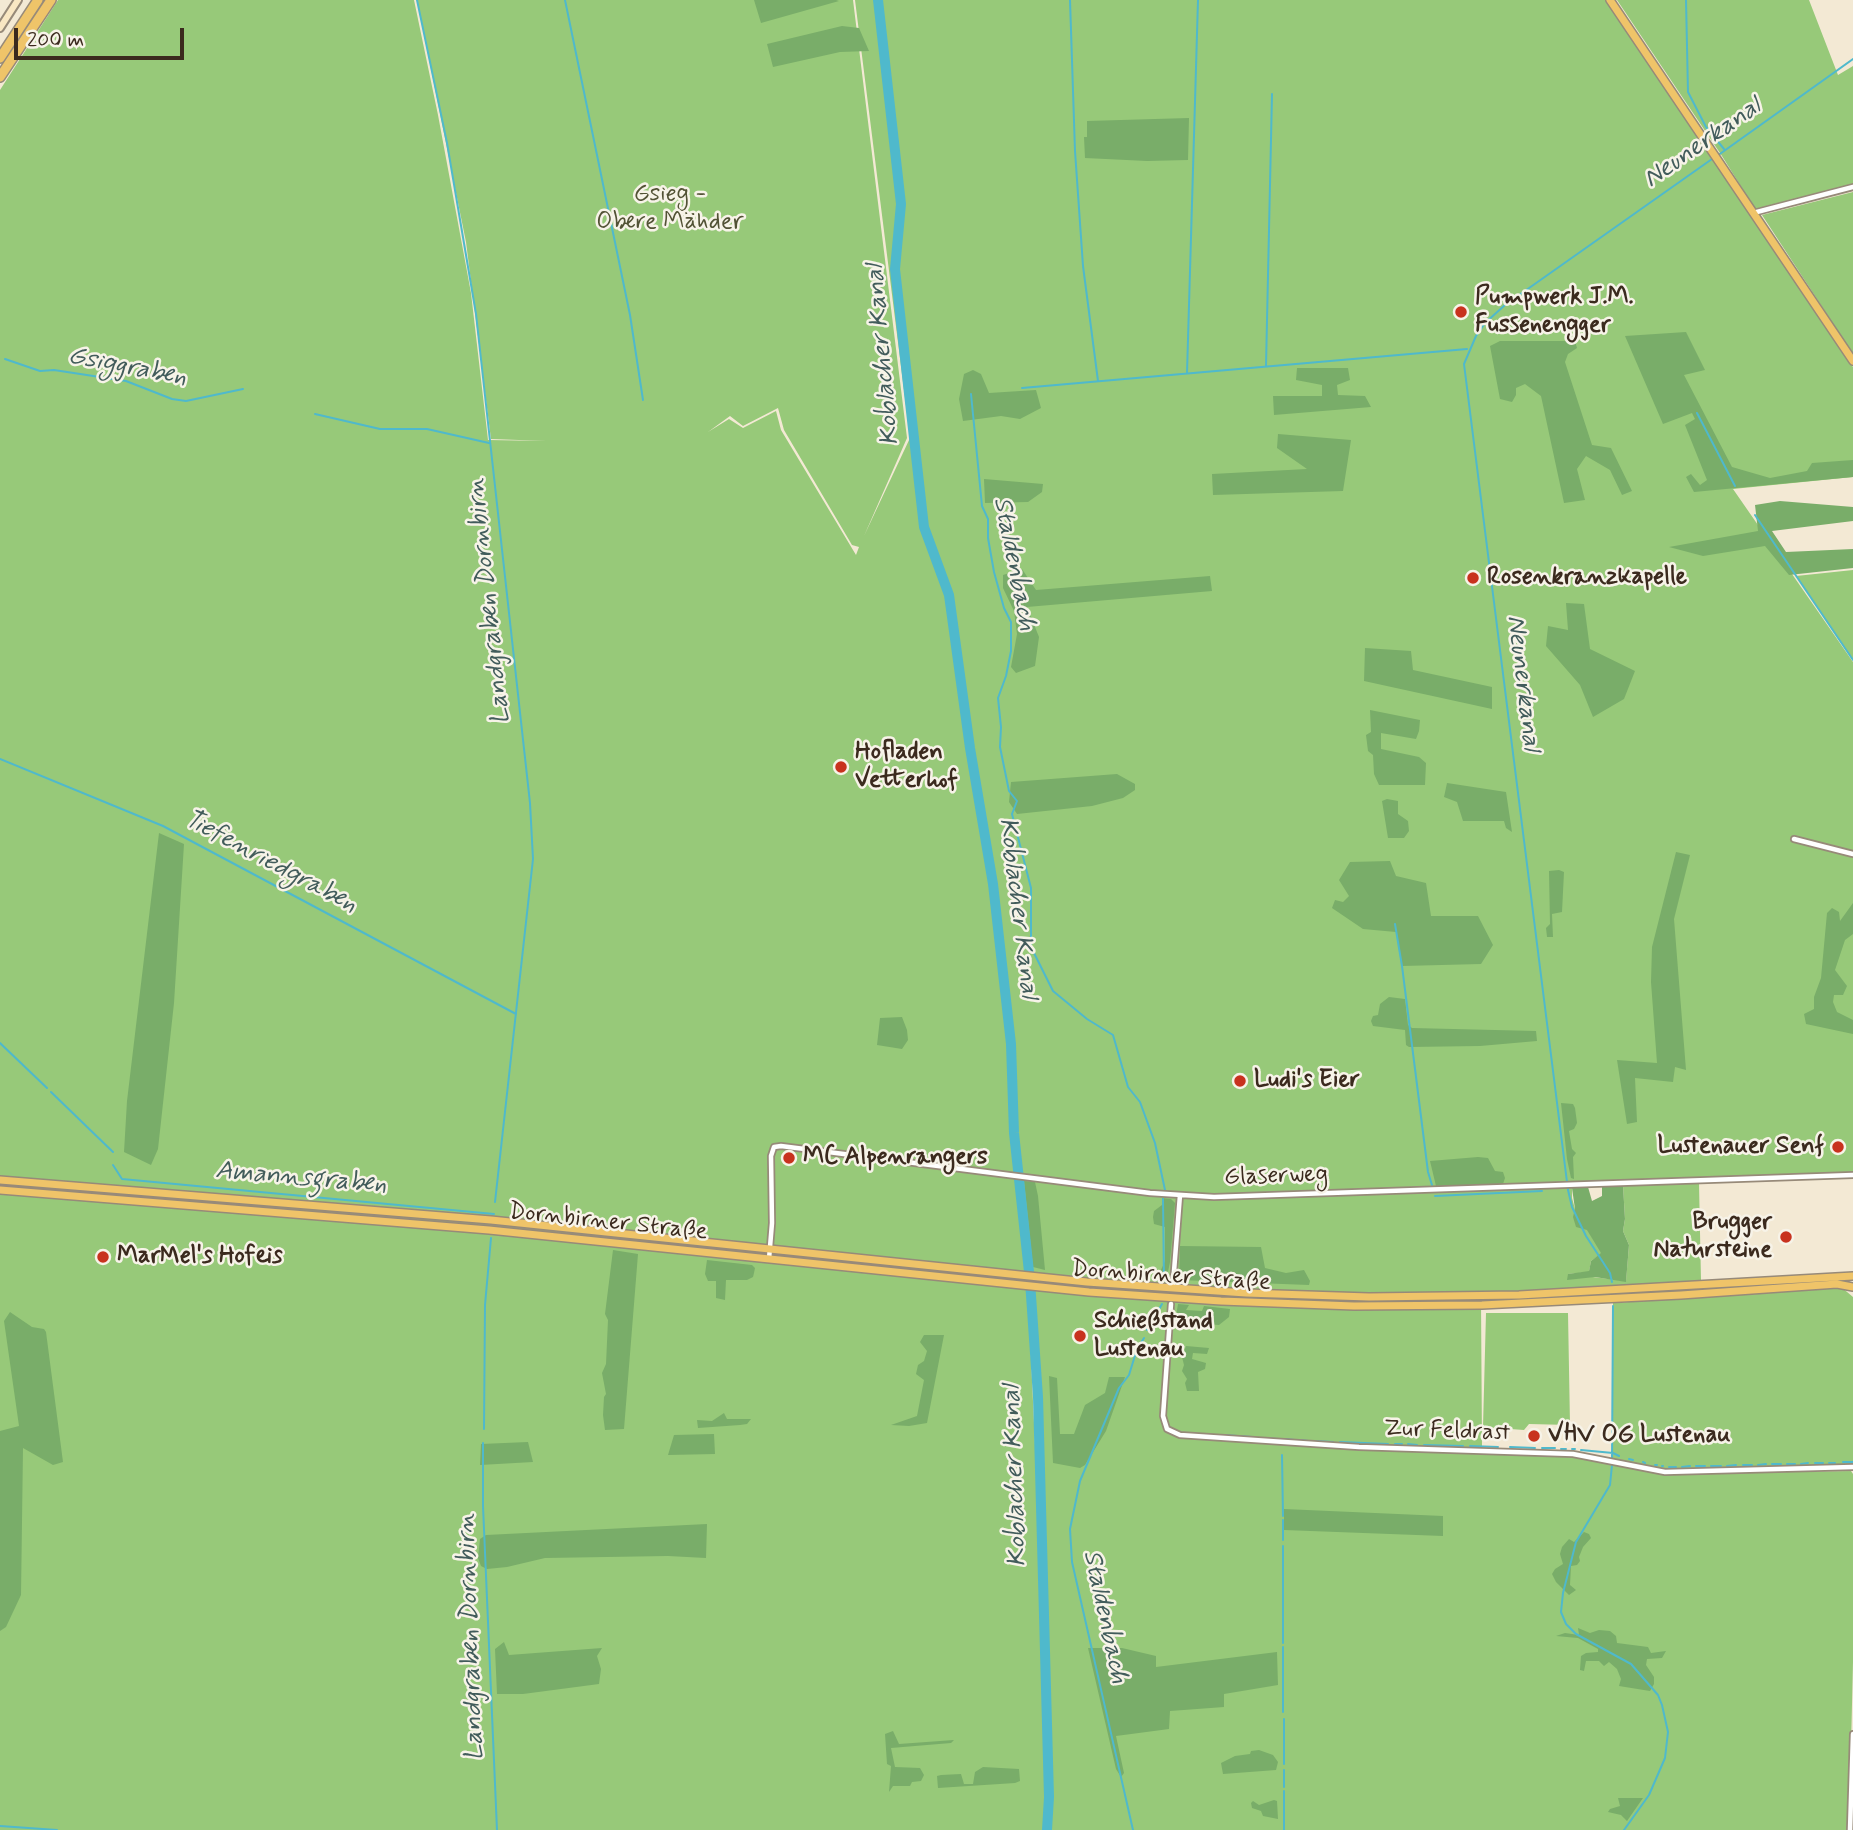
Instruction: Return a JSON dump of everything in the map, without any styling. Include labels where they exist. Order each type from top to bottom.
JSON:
[{"type":"highway","points":[[0,58],[38,0]]},
{"type":"highway","points":[[0,77],[51,0]]},
{"type":"main road","points":[[0,28],[18,0]]},
{"type":"main road","points":[[1610,0],[1853,361]]},
{"type":"main road","name":"Dornbirner Straße","points":[[0,1180],[491,1220],[1044,1278],[1246,1293],[1409,1297],[1569,1293],[1853,1276]]},
{"type":"main road","name":"Dornbirner Straße","points":[[0,1190],[489,1230],[1045,1287],[1221,1301],[1413,1306],[1575,1301],[1837,1284],[1853,1287]]},
{"type":"street","points":[[1754,213],[1853,187]]},
{"type":"street","points":[[1794,839],[1853,854]]},
{"type":"street","name":"Glaserweg","points":[[770,1249],[771,1156],[774,1147],[1214,1197],[1853,1175]]},
{"type":"street","points":[[1173,1283],[1180,1195]]},
{"type":"street","points":[[769,1260],[770,1249]]},
{"type":"street","name":"Zur Feldrast","points":[[1171,1304],[1163,1423],[1171,1432],[1180,1435],[1279,1443],[1573,1454],[1674,1472],[1853,1467]]},
{"type":"street","points":[[1850,1830],[1853,1734]]},
{"type":"green space","name":"Gsieg - Obere Mähder","points":[[58,0],[414,0],[471,293],[488,440],[547,441],[491,439],[466,242],[417,0],[853,0],[907,438],[864,536],[910,438],[855,0],[1610,0],[1853,367],[1853,477],[1733,489],[1853,662],[1853,1175],[1572,1183],[1575,1209],[1602,1253],[1591,1261],[1589,1272],[1568,1274],[1626,1281],[1629,1245],[1623,1231],[1623,1185],[1699,1183],[1701,1281],[1481,1300],[1482,1448],[1524,1454],[1583,1457],[1665,1474],[1851,1471],[1853,1662],[1849,1830],[1050,1830],[1052,1773],[1042,1408],[1033,1273],[1027,1272],[1040,1552],[1046,1775],[1043,1830],[0,1830],[0,90]],"holes":[[[778,408],[784,430],[852,545],[859,547],[856,555],[781,430],[776,411],[743,428],[729,419],[708,432],[730,416],[743,426]]]},
{"type":"green space","points":[[754,0],[836,0],[839,1],[761,23]]},
{"type":"green space","points":[[1617,0],[1809,0],[1838,75],[1853,66],[1853,184],[1755,209]]},
{"type":"green space","points":[[842,26],[859,28],[869,51],[840,52],[773,67],[767,44]]},
{"type":"green space","points":[[1189,118],[1188,160],[1085,158],[1084,137],[1087,137],[1087,121]]},
{"type":"green space","points":[[1853,192],[1853,354],[1762,215]]},
{"type":"green space","points":[[1686,332],[1705,370],[1684,375],[1732,467],[1770,478],[1807,471],[1812,463],[1853,460],[1853,477],[1694,492],[1686,477],[1691,474],[1700,485],[1707,480],[1685,425],[1695,419],[1692,413],[1663,424],[1625,336]]},
{"type":"green space","points":[[1500,341],[1575,341],[1577,348],[1568,354],[1565,362],[1592,445],[1611,448],[1632,491],[1622,495],[1610,470],[1586,456],[1577,469],[1585,500],[1564,503],[1541,396],[1525,384],[1516,388],[1512,402],[1500,399],[1490,346]]},
{"type":"green space","points":[[1297,368],[1348,368],[1350,380],[1337,385],[1338,395],[1365,396],[1371,407],[1274,415],[1273,396],[1322,396],[1322,385],[1296,380]]},
{"type":"green space","points":[[973,370],[981,374],[989,393],[1036,390],[1041,408],[1020,419],[1001,416],[963,421],[959,399],[964,374]]},
{"type":"green space","points":[[1278,434],[1351,440],[1343,491],[1213,495],[1212,474],[1307,469],[1277,448]]},
{"type":"green space","points":[[984,479],[1043,484],[1042,492],[1028,502],[985,503]]},
{"type":"green space","points":[[1780,501],[1853,507],[1853,521],[1772,531],[1786,552],[1853,549],[1853,568],[1789,575],[1765,546],[1703,556],[1669,547],[1758,531],[1755,505]]},
{"type":"green space","points":[[1022,569],[1036,590],[1210,576],[1212,591],[1027,607],[1039,637],[1035,666],[1016,673],[1011,667],[1017,634],[1014,611],[1003,588],[1003,575]]},
{"type":"green space","points":[[1853,570],[1853,660],[1796,576]]},
{"type":"green space","points":[[1566,603],[1584,604],[1590,649],[1635,671],[1624,699],[1593,717],[1580,685],[1546,646],[1548,626],[1568,630]]},
{"type":"green space","points":[[1365,648],[1411,651],[1413,670],[1492,687],[1492,709],[1364,681]]},
{"type":"green space","points":[[1370,710],[1420,720],[1416,739],[1381,733],[1381,749],[1419,757],[1426,763],[1425,785],[1379,785],[1366,735],[1371,732]]},
{"type":"green space","points":[[1117,774],[1135,784],[1135,790],[1123,798],[1092,806],[1017,814],[1009,802],[1011,782]]},
{"type":"green space","points":[[1447,783],[1506,792],[1512,832],[1506,828],[1504,821],[1463,821],[1457,802],[1444,797]]},
{"type":"green space","points":[[1382,801],[1398,801],[1398,814],[1408,821],[1409,831],[1404,838],[1388,838]]},
{"type":"green space","points":[[159,833],[184,844],[174,1003],[158,1149],[151,1165],[124,1152],[127,1101]]},
{"type":"green space","points":[[1676,852],[1690,855],[1674,919],[1686,1070],[1675,1067],[1673,1082],[1635,1078],[1637,1122],[1627,1124],[1617,1060],[1657,1063],[1651,982],[1652,947]]},
{"type":"green space","points":[[1390,861],[1396,876],[1426,883],[1431,916],[1478,916],[1493,945],[1481,964],[1402,966],[1396,932],[1363,929],[1332,908],[1335,900],[1343,902],[1349,896],[1339,880],[1350,862]]},
{"type":"green space","points":[[1549,871],[1564,872],[1562,912],[1552,914],[1553,937],[1547,937],[1546,928],[1550,924]]},
{"type":"green space","points":[[1853,903],[1853,934],[1845,940],[1835,970],[1847,986],[1843,995],[1834,995],[1833,1002],[1837,1012],[1853,1020],[1853,1034],[1806,1024],[1804,1014],[1814,1009],[1814,997],[1821,978],[1827,913],[1832,908],[1839,912],[1840,921]]},
{"type":"green space","points":[[1389,997],[1405,999],[1408,1025],[1412,1028],[1536,1031],[1537,1041],[1480,1046],[1409,1047],[1406,1045],[1405,1030],[1373,1026],[1371,1021],[1373,1016],[1378,1015],[1380,1004]]},
{"type":"green space","points":[[902,1017],[908,1040],[902,1049],[877,1045],[880,1018]]},
{"type":"green space","points":[[1561,1103],[1573,1104],[1575,1108],[1577,1123],[1574,1129],[1569,1131],[1572,1149],[1576,1153],[1573,1157],[1574,1179],[1571,1178],[1567,1159]]},
{"type":"green space","points":[[1488,1158],[1495,1171],[1503,1172],[1503,1184],[1436,1186],[1430,1161]]},
{"type":"green space","points":[[1024,1181],[1035,1182],[1045,1270],[1033,1267]]},
{"type":"green space","points":[[1623,1185],[1623,1231],[1629,1245],[1626,1282],[1595,1277],[1567,1280],[1568,1274],[1589,1271],[1591,1261],[1601,1253],[1587,1230],[1576,1227],[1572,1188],[1588,1187],[1592,1201],[1602,1196],[1602,1186]]},
{"type":"green space","points":[[1162,1198],[1171,1199],[1175,1203],[1167,1277],[1156,1281],[1165,1261],[1165,1227],[1154,1224],[1153,1217],[1154,1211],[1162,1205]]},
{"type":"green space","points":[[1180,1246],[1261,1247],[1265,1268],[1286,1273],[1304,1270],[1310,1281],[1309,1285],[1179,1280]]},
{"type":"green space","points":[[613,1250],[638,1254],[624,1429],[605,1430],[603,1415],[606,1394],[602,1373],[606,1364],[608,1320],[605,1314]]},
{"type":"green space","points":[[707,1260],[752,1265],[755,1268],[753,1277],[747,1280],[726,1280],[725,1300],[716,1298],[716,1281],[708,1281],[705,1274]]},
{"type":"green space","points":[[1840,1286],[1853,1297],[1853,1464],[1683,1470],[1650,1468],[1612,1459],[1613,1303]]},
{"type":"green space","points":[[1178,1304],[1189,1305],[1186,1310],[1202,1311],[1204,1306],[1230,1309],[1229,1317],[1219,1325],[1175,1322]]},
{"type":"green space","points":[[10,1312],[32,1327],[44,1329],[46,1332],[63,1462],[53,1465],[23,1448],[21,1595],[6,1627],[0,1631],[0,1431],[19,1426],[4,1321]]},
{"type":"green space","points":[[1486,1313],[1568,1313],[1570,1425],[1529,1424],[1524,1430],[1483,1427]]},
{"type":"green space","points":[[924,1335],[944,1335],[927,1423],[891,1425],[917,1416],[924,1380],[916,1374],[927,1351],[920,1342]]},
{"type":"green space","points":[[1186,1346],[1209,1348],[1207,1354],[1193,1353],[1192,1359],[1206,1363],[1205,1369],[1198,1372],[1199,1391],[1187,1391],[1187,1379],[1182,1371],[1182,1357]]},
{"type":"green space","points":[[1049,1376],[1057,1378],[1060,1434],[1074,1434],[1085,1405],[1105,1393],[1109,1377],[1125,1377],[1106,1431],[1085,1465],[1080,1468],[1053,1463]]},
{"type":"green space","points":[[724,1413],[727,1419],[751,1419],[747,1424],[698,1428],[697,1420],[712,1421]]},
{"type":"green space","points":[[714,1434],[715,1454],[668,1455],[674,1435]]},
{"type":"green space","points":[[528,1442],[533,1462],[480,1465],[481,1444]]},
{"type":"green space","points":[[1284,1509],[1443,1516],[1443,1536],[1284,1530]]},
{"type":"green space","points":[[707,1524],[706,1558],[545,1558],[487,1569],[481,1566],[478,1558],[480,1539],[486,1535]]},
{"type":"green space","points":[[1584,1532],[1591,1538],[1583,1547],[1580,1561],[1571,1566],[1570,1585],[1576,1590],[1569,1595],[1552,1574],[1563,1564],[1560,1554],[1562,1547],[1569,1539],[1574,1542]]},
{"type":"green space","points":[[1578,1628],[1590,1633],[1610,1631],[1616,1636],[1617,1643],[1648,1647],[1651,1653],[1666,1651],[1662,1658],[1647,1659],[1646,1665],[1654,1677],[1650,1691],[1619,1686],[1621,1679],[1617,1669],[1609,1662],[1604,1666],[1599,1661],[1586,1661],[1584,1671],[1580,1670],[1581,1656],[1598,1652],[1598,1649],[1578,1638],[1556,1636],[1565,1633],[1579,1635]]},
{"type":"green space","points":[[504,1642],[509,1655],[602,1648],[597,1656],[601,1669],[599,1684],[523,1694],[497,1694],[495,1649]]},
{"type":"green space","points":[[1088,1648],[1122,1648],[1156,1656],[1156,1667],[1277,1652],[1278,1685],[1224,1694],[1224,1707],[1170,1711],[1169,1729],[1116,1736],[1124,1773],[1121,1777],[1116,1769]]},
{"type":"green space","points":[[893,1731],[899,1744],[954,1740],[951,1743],[891,1748],[895,1767],[920,1768],[924,1775],[921,1781],[912,1782],[910,1786],[893,1786],[889,1792],[891,1766],[887,1764],[885,1734]]},
{"type":"green space","points":[[1259,1750],[1273,1755],[1278,1762],[1276,1770],[1223,1774],[1221,1763]]},
{"type":"green space","points":[[983,1767],[1019,1769],[1020,1781],[938,1788],[937,1776],[961,1774],[964,1784],[973,1784],[975,1772]]},
{"type":"green space","points":[[1618,1798],[1643,1798],[1627,1821],[1621,1815],[1608,1812],[1620,1806]]},
{"type":"green space","points":[[1253,1801],[1259,1805],[1277,1801],[1278,1819],[1263,1816],[1261,1811],[1252,1808]]},
{"type":"waterway","name":"Landgraben Dornbirn","points":[[417,0],[447,143],[476,314],[530,803],[533,859],[495,1202]]},
{"type":"waterway","points":[[565,0],[630,315],[643,400]]},
{"type":"waterway","name":"Koblacher Kanal","points":[[878,0],[901,204],[895,269],[924,527],[949,595],[970,748],[993,884],[1011,1044],[1014,1133],[1030,1281],[1038,1397],[1049,1797],[1047,1830]]},
{"type":"waterway","points":[[1070,0],[1075,151],[1083,266],[1098,381]]},
{"type":"waterway","points":[[1187,373],[1198,0]]},
{"type":"waterway","points":[[1686,0],[1688,92],[1706,127],[1724,149]]},
{"type":"waterway","name":"Neunerkanal","points":[[1717,156],[1853,59]]},
{"type":"waterway","points":[[1266,366],[1272,94]]},
{"type":"waterway","name":"Neunerkanal","points":[[1612,1282],[1610,1273],[1586,1236],[1572,1207],[1568,1190],[1464,364],[1485,323],[1505,305],[1712,159]]},
{"type":"waterway","points":[[1022,388],[1467,349]]},
{"type":"waterway","name":"Gsiggraben","points":[[5,359],[40,371],[54,370],[126,381],[172,399],[186,401],[243,389]]},
{"type":"waterway","name":"Staldenbach","points":[[971,394],[982,506],[988,519],[988,538],[994,572],[1004,608],[1011,622],[1011,651],[998,698],[1000,747],[1009,791],[1017,801],[1012,814],[1031,888],[1031,947],[1053,991],[1087,1019],[1113,1035],[1128,1087],[1140,1102],[1155,1143],[1165,1190]]},
{"type":"waterway","points":[[1697,413],[1735,486]]},
{"type":"waterway","name":"Gsiggraben","points":[[315,414],[380,429],[427,429],[489,443]]},
{"type":"waterway","points":[[1755,515],[1853,660]]},
{"type":"waterway","name":"Tiefenriedgraben","points":[[0,759],[163,826],[516,1014]]},
{"type":"waterway","points":[[1395,924],[1428,1172],[1432,1185]]},
{"type":"waterway","name":"Amannsgraben","points":[[0,1043],[47,1088]]},
{"type":"waterway","name":"Amannsgraben","points":[[51,1092],[113,1152]]},
{"type":"waterway","name":"Amannsgraben","points":[[113,1165],[122,1179],[494,1214]]},
{"type":"waterway","points":[[1435,1196],[1542,1191]]},
{"type":"waterway","name":"Staldenbach","points":[[1163,1199],[1164,1281]]},
{"type":"waterway","name":"Landgraben Dornbirn","points":[[484,1429],[485,1305],[491,1238]]},
{"type":"waterway","name":"Staldenbach","points":[[1147,1330],[1162,1304]]},
{"type":"waterway","name":"Neunerkanal","points":[[1612,1459],[1613,1306]]},
{"type":"waterway","name":"Staldenbach","points":[[1133,1830],[1072,1562],[1070,1529],[1080,1481],[1119,1388],[1129,1375],[1137,1349],[1144,1338]]},
{"type":"waterway","points":[[1223,1435],[1252,1437]]},
{"type":"waterway","points":[[1259,1438],[1278,1439]]},
{"type":"waterway","points":[[1285,1439],[1294,1440]]},
{"type":"waterway","points":[[1300,1440],[1308,1441]]},
{"type":"waterway","points":[[1314,1441],[1333,1442]]},
{"type":"waterway","points":[[1340,1442],[1388,1444]]},
{"type":"waterway","name":"Landgraben Dornbirn","points":[[483,1443],[483,1506],[497,1830]]},
{"type":"waterway","points":[[1395,1444],[1402,1444]]},
{"type":"waterway","points":[[1408,1444],[1417,1445]]},
{"type":"waterway","points":[[1424,1445],[1463,1446]]},
{"type":"waterway","points":[[1470,1446],[1498,1447]]},
{"type":"waterway","points":[[1510,1447],[1535,1448]]},
{"type":"waterway","points":[[1542,1448],[1555,1448]]},
{"type":"waterway","points":[[1561,1449],[1566,1449]]},
{"type":"waterway","points":[[1581,1450],[1619,1456]]},
{"type":"waterway","points":[[1282,1455],[1283,1516]]},
{"type":"waterway","points":[[1629,1459],[1633,1460]]},
{"type":"waterway","points":[[1843,1462],[1853,1462]]},
{"type":"waterway","points":[[1801,1464],[1808,1463]]},
{"type":"waterway","points":[[1815,1463],[1823,1463]]},
{"type":"waterway","points":[[1829,1463],[1835,1463]]},
{"type":"waterway","points":[[1758,1465],[1766,1464]]},
{"type":"waterway","points":[[1772,1464],[1781,1464]]},
{"type":"waterway","points":[[1787,1464],[1795,1464]]},
{"type":"waterway","name":"Neunerkanal","points":[[1612,1465],[1610,1485],[1576,1542],[1561,1612],[1566,1624],[1576,1634],[1631,1664],[1658,1695],[1662,1705],[1668,1732],[1665,1758],[1649,1795],[1624,1830]]},
{"type":"waterway","points":[[1727,1466],[1736,1465]]},
{"type":"waterway","points":[[1743,1465],[1752,1465]]},
{"type":"waterway","points":[[1682,1467],[1690,1466]]},
{"type":"waterway","points":[[1696,1466],[1705,1466]]},
{"type":"waterway","points":[[1711,1466],[1721,1466]]},
{"type":"waterway","points":[[1669,1467],[1676,1467]]},
{"type":"waterway","points":[[1283,1520],[1283,1540]]},
{"type":"waterway","points":[[1283,1546],[1283,1643]]},
{"type":"waterway","points":[[1283,1647],[1283,1712]]},
{"type":"waterway","points":[[1284,1719],[1284,1764]]},
{"type":"waterway","points":[[1284,1770],[1284,1787]]},
{"type":"waterway","points":[[1284,1791],[1284,1830]]},
{"type":"waterway","points":[[0,1826],[57,1830]]},
{"type":"place","name":"Pumpwerk J.M. Fussenengger","points":[[1461,312]]},
{"type":"place","name":"Rosenkranzkapelle","points":[[1473,578]]},
{"type":"place","name":"Hofladen Vetterhof","points":[[841,767]]},
{"type":"place","name":"Ludi's Eier","points":[[1240,1081]]},
{"type":"place","name":"Lustenauer Senf","points":[[1838,1147]]},
{"type":"place","name":"MC Alpenrangers","points":[[789,1158]]},
{"type":"place","name":"Brugger Natursteine","points":[[1786,1237]]},
{"type":"place","name":"MarMel's Hofeis","points":[[103,1257]]},
{"type":"place","name":"Schießstand Lustenau","points":[[1080,1336]]},
{"type":"place","name":"VHV OG Lustenau","points":[[1534,1436]]}]
